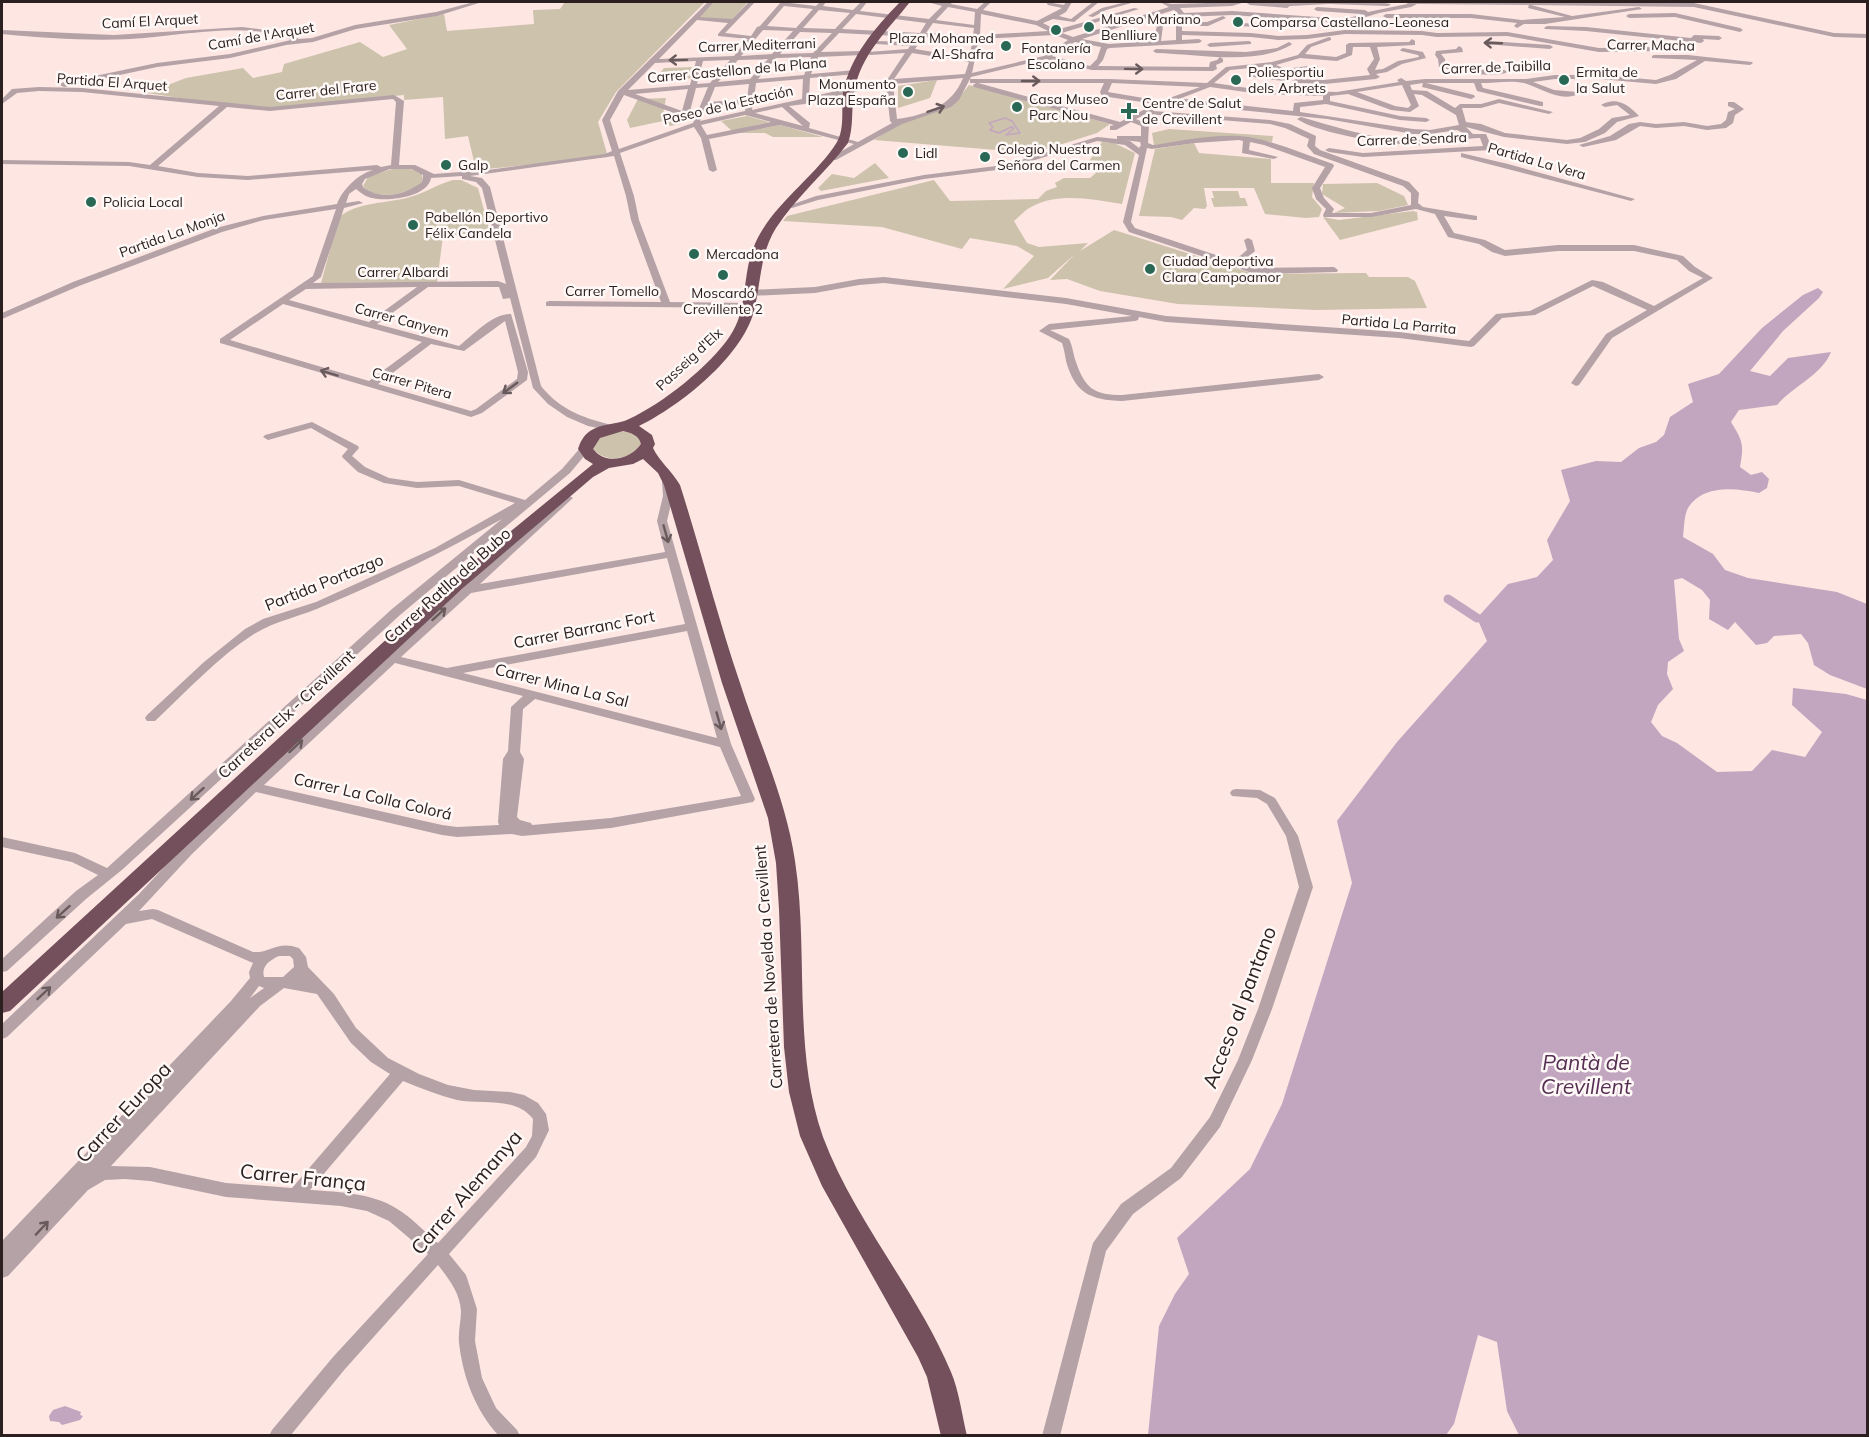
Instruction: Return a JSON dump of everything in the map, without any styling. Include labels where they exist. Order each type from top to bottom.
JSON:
[{"type":"highway","points":[[856,90],[856,72],[866,53],[898,11],[910,2]]},
{"type":"highway","points":[[856,90],[866,53]]},
{"type":"highway","name":"Passeig d'Elx","points":[[850,141],[847,131],[856,90]]},
{"type":"highway","name":"Passeig d'Elx","points":[[804,197],[850,141]]},
{"type":"highway","name":"Passeig d'Elx","points":[[663,405],[734,341],[742,327],[759,249],[767,234],[804,197],[850,141]]},
{"type":"highway","points":[[663,405],[644,419],[604,430],[588,447],[614,462],[650,465],[667,477]]},
{"type":"highway","points":[[643,433],[649,420],[663,405]]},
{"type":"highway","points":[[618,428],[643,433],[647,438],[646,449]]},
{"type":"highway","name":"Carretera Elx - Crevillent","points":[[2,991],[338,679],[470,561],[579,471],[585,465],[588,447]]},
{"type":"highway","name":"Carretera Elx - Crevillent","points":[[2,1005],[457,584],[588,474],[614,462],[636,458],[646,449]]},
{"type":"highway","name":"Carretera de Novelda a Crevillent","points":[[646,449],[650,458],[667,477],[675,494],[740,712],[761,765],[778,818],[789,905],[796,1068],[801,1103],[809,1133],[817,1155],[830,1179],[927,1347],[940,1376],[954,1436]]},
{"type":"street","name":"Camí de l'Arquet","points":[[46,89],[157,64],[230,56],[297,41],[313,40],[355,27],[437,14],[479,2]]},
{"type":"street","points":[[666,304],[635,220],[630,196],[606,120],[624,93],[652,61],[711,2]]},
{"type":"street","points":[[752,2],[720,35],[754,38]]},
{"type":"street","points":[[713,170],[705,138],[696,124],[704,104],[713,84],[783,2],[854,12],[898,11],[937,14]]},
{"type":"street","points":[[823,2],[753,80],[752,102],[748,114],[850,141],[873,137],[901,122],[950,104],[970,79],[1046,57],[1075,39],[1173,7],[1242,2]]},
{"type":"street","points":[[805,102],[807,75],[815,55],[864,2]]},
{"type":"street","points":[[933,2],[948,3],[1038,23],[1054,33],[1110,49]]},
{"type":"street","points":[[970,79],[971,60],[978,27],[978,11],[988,2]]},
{"type":"street","points":[[1038,23],[1063,12],[1067,4],[1050,4],[1049,2]]},
{"type":"street","points":[[1075,19],[1096,2]]},
{"type":"street","points":[[1163,2],[1173,7],[1180,19],[1179,42],[1170,50]]},
{"type":"street","points":[[1236,25],[1254,27],[1329,2],[1401,8]]},
{"type":"street","points":[[1411,2],[1668,3],[1694,5],[1834,35],[1868,36]]},
{"type":"street","points":[[1364,4],[1416,2]]},
{"type":"street","points":[[1349,20],[1401,8],[1416,2]]},
{"type":"street","points":[[901,122],[894,121],[889,82],[931,21],[948,3]]},
{"type":"street","points":[[1566,3],[1582,17]]},
{"type":"street","points":[[1546,25],[1639,9],[1650,3]]},
{"type":"street","points":[[1162,62],[1158,47],[1160,25],[1180,19],[1208,24],[1238,10],[1232,4]]},
{"type":"street","points":[[1334,4],[1370,14],[1468,31],[1473,34]]},
{"type":"street","points":[[1528,4],[1602,23],[1699,39],[1710,56],[1706,58]]},
{"type":"street","points":[[1052,17],[1085,18],[1104,9],[1134,5]]},
{"type":"street","points":[[879,36],[916,43],[975,41],[1054,33],[1105,18],[1134,5]]},
{"type":"street","points":[[1249,7],[1282,17],[1313,21],[1334,16]]},
{"type":"street","points":[[1388,10],[1437,12],[1446,10],[1458,12],[1458,14]]},
{"type":"street","points":[[898,11],[931,21],[978,27]]},
{"type":"street","points":[[1501,11],[1524,16],[1535,14],[1555,17],[1562,14]]},
{"type":"street","points":[[1617,12],[1633,17],[1675,15],[1740,30]]},
{"type":"street","points":[[1232,13],[1313,21],[1395,19],[1458,14],[1475,17],[1499,16],[1519,24]]},
{"type":"street","points":[[1282,17],[1370,14]]},
{"type":"street","points":[[1095,15],[1105,18]]},
{"type":"street","points":[[1441,15],[1466,21],[1546,25],[1699,39],[1719,38]]},
{"type":"street","points":[[1428,17],[1435,27]]},
{"type":"street","points":[[694,18],[733,21]]},
{"type":"street","points":[[1346,32],[1349,20]]},
{"type":"street","points":[[1568,27],[1602,23]]},
{"type":"street","points":[[947,36],[956,24]]},
{"type":"street","points":[[1507,34],[1519,24]]},
{"type":"street","points":[[1208,26],[1212,34]]},
{"type":"street","points":[[1250,51],[1254,27]]},
{"type":"street","points":[[759,28],[836,31],[879,36],[916,43],[971,60]]},
{"type":"street","name":"Camí El Arquet","points":[[2,32],[131,37],[176,32],[240,30],[288,34],[297,41]]},
{"type":"street","points":[[1180,33],[1251,38],[1290,48],[1310,59],[1340,59],[1350,54],[1349,45],[1393,47],[1419,52],[1423,58],[1400,62],[1385,71],[1374,74],[1321,75],[1298,79],[1303,69]]},
{"type":"street","points":[[1158,47],[1261,58],[1327,33]]},
{"type":"street","points":[[1092,68],[1100,60],[1104,48],[1158,47],[1179,42],[1251,38],[1307,37],[1327,33],[1507,34],[1549,43]]},
{"type":"street","points":[[1428,34],[1448,39],[1449,42]]},
{"type":"street","points":[[916,43],[947,36],[975,41]]},
{"type":"street","points":[[1290,48],[1307,37]]},
{"type":"street","points":[[1170,50],[1251,38]]},
{"type":"street","points":[[1109,81],[1105,94],[1163,102],[1186,98],[1207,86],[1227,68],[1273,64],[1300,55],[1309,46],[1332,38],[1413,43],[1549,43]]},
{"type":"street","name":"Carrer Mediterrani","points":[[652,61],[866,53],[916,43]]},
{"type":"street","points":[[1393,47],[1413,43]]},
{"type":"street","name":"Carrer Macha","points":[[1549,43],[1599,50],[1665,49]]},
{"type":"street","name":"Carrer Macha","points":[[1549,43],[1611,57],[1706,58],[1750,63]]},
{"type":"street","points":[[1372,45],[1378,58]]},
{"type":"street","points":[[1430,45],[1459,48],[1461,51],[1438,52],[1442,59],[1441,66],[1548,78]]},
{"type":"street","points":[[1378,58],[1389,58],[1398,53],[1393,47]]},
{"type":"street","points":[[1100,60],[1162,62],[1211,59],[1220,62],[1227,54]]},
{"type":"street","points":[[1227,54],[1246,67],[1260,89]]},
{"type":"street","points":[[1046,57],[1092,68],[1176,70],[1213,69],[1211,59]]},
{"type":"street","points":[[1378,58],[1371,69],[1374,74],[1402,81],[1425,81]]},
{"type":"street","name":"Carrer de Taibilla","points":[[1425,81],[1526,81],[1548,78],[1600,77],[1659,82],[1673,77],[1691,64],[1706,58]]},
{"type":"street","points":[[1310,59],[1321,75]]},
{"type":"street","points":[[624,93],[685,116],[700,60]]},
{"type":"street","points":[[1252,75],[1282,78],[1303,69],[1316,67]]},
{"type":"street","points":[[1092,68],[1109,81]]},
{"type":"street","points":[[1162,83],[1176,70]]},
{"type":"street","name":"Carrer Castellon de la Plana","points":[[624,93],[856,72]]},
{"type":"street","points":[[970,79],[978,86],[1120,124]]},
{"type":"street","points":[[856,90],[889,82],[970,79],[1143,82],[1260,89],[1326,98],[1400,118],[1426,120]]},
{"type":"street","points":[[1349,92],[1394,108],[1410,110],[1415,106],[1402,81]]},
{"type":"street","points":[[1143,82],[1186,98],[1296,114],[1297,105],[1402,81],[1425,81]]},
{"type":"street","points":[[1477,81],[1480,89],[1540,104]]},
{"type":"street","points":[[1526,81],[1553,92],[1574,94]]},
{"type":"street","points":[[1415,82],[1471,97]]},
{"type":"street","points":[[1207,86],[1246,97]]},
{"type":"street","name":"Partida El Arquet","points":[[2,90],[12,92],[46,89],[82,90],[163,97],[224,106]]},
{"type":"street","name":"Paseo de la Estación","points":[[615,149],[696,124],[856,90]]},
{"type":"street","points":[[2,102],[12,92]]},
{"type":"street","points":[[1408,92],[1424,93],[1460,114]]},
{"type":"street","name":"Carrer del Frare","points":[[224,106],[270,109],[397,98],[400,101],[392,167]]},
{"type":"street","points":[[1460,114],[1458,107],[1460,106],[1481,106],[1499,101],[1549,112]]},
{"type":"street","points":[[704,104],[752,102]]},
{"type":"street","points":[[804,197],[924,177],[1005,167],[1103,136],[1120,124],[1163,102]]},
{"type":"street","name":"Carrer de Sendra","points":[[1555,142],[1582,140],[1602,131],[1613,121],[1635,116],[1621,103],[1614,102],[1605,105]]},
{"type":"street","name":"Carrer de Sendra","points":[[1296,114],[1428,133],[1462,126],[1478,126],[1499,134],[1586,145],[1613,138],[1632,126],[1684,124],[1707,128],[1723,126],[1730,121],[1731,114],[1740,109],[1731,104]]},
{"type":"street","points":[[152,167],[224,106]]},
{"type":"street","points":[[785,106],[807,125],[805,129]]},
{"type":"street","points":[[1260,110],[1259,117],[1270,122]]},
{"type":"street","name":"Carrer de Sendra","points":[[1144,112],[1270,122],[1287,126],[1313,138],[1311,146]]},
{"type":"street","name":"Carrer de Sendra","points":[[1296,114],[1298,118],[1358,135],[1427,143],[1470,135],[1483,136],[1488,148],[1351,155],[1311,146]]},
{"type":"street","name":"Carrer de Sendra","points":[[1460,114],[1462,126],[1470,135]]},
{"type":"street","points":[[1330,128],[1335,118]]},
{"type":"street","points":[[1130,119],[1145,125],[1144,146],[1127,222],[1129,227],[1137,232],[1260,271],[1334,270]]},
{"type":"street","points":[[718,120],[732,133]]},
{"type":"street","points":[[705,138],[780,122]]},
{"type":"street","points":[[1653,126],[1662,135]]},
{"type":"street","points":[[1103,136],[1152,147],[1204,140],[1246,139],[1330,166],[1316,189],[1320,199],[1330,209],[1327,215],[1371,215],[1416,207],[1474,218]]},
{"type":"street","points":[[1103,136],[1129,142],[1138,138],[1144,146]]},
{"type":"street","points":[[1246,139],[1245,151],[1274,157]]},
{"type":"street","name":"Carrer de Sendra","points":[[1311,146],[1317,152],[1406,184],[1415,193],[1413,201],[1416,207]]},
{"type":"street","points":[[2,162],[79,162],[152,167],[198,175],[248,178],[340,170],[412,167],[433,176],[490,174],[587,160],[615,149]]},
{"type":"street","name":"Partida La Vera","points":[[1436,151],[1461,154],[1507,165],[1551,180],[1631,199]]},
{"type":"street","points":[[281,301],[317,276],[335,218],[348,189],[359,178],[392,167]]},
{"type":"street","points":[[340,170],[359,178]]},
{"type":"street","points":[[421,187],[428,178],[427,174]]},
{"type":"street","points":[[359,178],[362,192],[376,196],[400,195],[456,177],[474,174]]},
{"type":"street","points":[[490,174],[486,188],[508,287],[522,325],[536,386],[549,400],[582,421],[596,426],[618,428]]},
{"type":"street","points":[[456,177],[479,180],[486,188]]},
{"type":"street","points":[[335,218],[359,203],[376,196]]},
{"type":"street","name":"Partida La Monja","points":[[2,316],[76,284],[219,230],[263,218],[359,203]]},
{"type":"street","points":[[1439,213],[1450,235],[1482,242],[1505,253],[1558,248],[1634,248],[1680,258],[1692,269],[1709,278],[1609,336],[1576,383]]},
{"type":"street","points":[[1232,263],[1235,264],[1251,251],[1248,240]]},
{"type":"street","name":"Partida La Parrita","points":[[749,299],[884,280],[1066,301],[1152,317],[1399,335],[1471,344],[1498,316],[1533,313],[1592,283],[1600,284],[1654,310]]},
{"type":"street","points":[[370,325],[426,285]]},
{"type":"street","name":"Carrer Albardi","points":[[304,286],[508,287]]},
{"type":"street","points":[[508,287],[501,306],[508,316],[522,325]]},
{"type":"street","name":"Carrer Tomello","points":[[549,304],[666,304],[749,299]]},
{"type":"street","name":"Carrer Canyem","points":[[281,301],[461,349],[494,323],[508,316]]},
{"type":"street","name":"Carrer Pitera","points":[[281,301],[224,341],[471,414],[479,411],[522,380],[523,372],[508,316]]},
{"type":"street","name":"Partida La Parrita","points":[[1152,317],[1049,327],[1044,331],[1065,341],[1072,365],[1088,393],[1095,397],[1122,399],[1319,376]]},
{"type":"street","points":[[370,385],[429,341]]},
{"type":"street","points":[[2,967],[81,895],[108,874],[396,612],[566,471],[588,447],[590,432],[582,421]]},
{"type":"street","points":[[268,438],[312,425],[354,448],[347,456],[358,469],[366,474],[418,485],[442,481],[457,482],[480,487],[526,504]]},
{"type":"street","name":"Carrer Ratlla del Bubo","points":[[2,1033],[144,898],[187,851],[391,658],[591,476],[614,462]]},
{"type":"street","points":[[667,477],[668,496],[662,521],[725,744]]},
{"type":"street","name":"Partida Portazgo","points":[[151,718],[208,665],[249,632],[267,622],[320,604],[439,550],[513,506],[526,504]]},
{"type":"street","points":[[465,590],[671,554]]},
{"type":"street","name":"Carrer Barranc Fort","points":[[447,672],[692,626]]},
{"type":"street","name":"Carrer Mina La Sal","points":[[391,658],[725,744]]},
{"type":"street","points":[[486,682],[484,672],[492,664]]},
{"type":"street","points":[[513,689],[517,708],[514,752],[509,759],[504,822],[514,827]]},
{"type":"street","points":[[517,708],[534,694]]},
{"type":"street","name":"Carrer La Colla Colorá","points":[[254,787],[457,832],[514,827],[522,831],[611,823],[628,818],[749,799],[725,744]]},
{"type":"street","name":"Acceso al pantano","points":[[1050,1436],[1099,1248],[1127,1209],[1176,1173],[1215,1122],[1253,1040],[1306,887],[1292,836],[1271,801],[1260,794],[1236,793]]},
{"type":"street","points":[[2,842],[75,858],[108,874]]},
{"type":"street","points":[[144,898],[153,914]]},
{"type":"street","points":[[122,919],[153,914],[251,957],[264,958],[278,951],[294,952],[302,960],[301,969],[282,983]]},
{"type":"street","points":[[264,958],[256,971],[263,983],[282,983],[320,989]]},
{"type":"street","name":"Carrer Alemanya","points":[[278,1436],[330,1372],[440,1255],[531,1152],[540,1139],[543,1128],[539,1114],[531,1106],[516,1099],[468,1095],[441,1089],[400,1072],[361,1045],[320,989],[301,969]]},
{"type":"street","name":"Carrer Europa","points":[[2,1252],[236,1005],[258,978]]},
{"type":"street","name":"Carrer Europa","points":[[2,1271],[255,1002],[282,983]]},
{"type":"street","points":[[296,1196],[400,1072]]},
{"type":"street","points":[[123,1142],[118,1160],[125,1172]]},
{"type":"street","name":"Carrer França","points":[[83,1185],[102,1173],[150,1174],[226,1190],[341,1199],[369,1204],[395,1216],[440,1255],[460,1280],[469,1309],[467,1341],[474,1379],[490,1414],[511,1436]]},
{"type":"shaded area","points":[[565,2],[705,2],[616,92],[598,122],[608,157],[476,170],[468,136],[445,139],[443,97],[404,100],[404,95],[267,108],[234,106],[147,93],[186,78],[243,68],[253,78],[282,72],[284,64],[360,42],[383,57],[407,49],[389,25],[444,14],[447,31],[534,24],[533,10],[560,9]]},
{"type":"shaded area","points":[[714,2],[748,2],[731,20],[699,17]]},
{"type":"shaded area","points":[[695,67],[692,78],[653,82],[664,68]]},
{"type":"shaded area","points":[[937,80],[930,98],[898,108],[898,86]]},
{"type":"shaded area","points":[[969,85],[1110,124],[1097,133],[1034,153],[874,140],[902,122],[955,103]]},
{"type":"shaded area","points":[[666,98],[662,120],[665,120],[667,112],[682,117],[681,124],[670,126],[663,121],[630,128],[627,120],[638,99]]},
{"type":"shaded area","points":[[747,116],[769,122],[732,131],[721,121]]},
{"type":"shaded area","points":[[780,125],[823,137],[773,137],[765,133],[738,133]]},
{"type":"shaded area","points":[[1169,129],[1273,136],[1272,142],[1241,137],[1154,145],[1152,133]]},
{"type":"shaded area","points":[[1102,142],[1114,143],[1135,153],[1122,204],[1066,198],[1054,199],[1033,206],[1014,221],[1027,243],[1039,247],[1088,243],[1080,251],[1114,230],[1254,274],[1366,273],[1369,277],[1408,277],[1415,281],[1427,308],[1317,310],[1178,304],[1100,291],[1067,279],[1050,280],[1075,254],[1048,278],[1003,289],[1034,256],[1017,246],[970,238],[962,249],[882,227],[783,221],[787,216],[934,180],[950,201],[1038,199],[1046,191],[1057,187],[1055,183],[1064,178],[1090,178],[1096,173],[1088,163]]},
{"type":"shaded area","points":[[1194,143],[1199,153],[1271,159],[1271,183],[1314,183],[1312,197],[1322,209],[1319,217],[1265,214],[1254,188],[1204,188],[1207,206],[1205,209],[1194,208],[1182,220],[1171,217],[1139,216],[1155,149]]},
{"type":"shaded area","points":[[875,163],[889,178],[821,191],[818,188],[832,174],[854,178]]},
{"type":"shaded area","points":[[392,169],[410,169],[422,174],[422,182],[401,193],[384,195],[368,191],[363,186],[368,177]]},
{"type":"shaded area","name":"Pabellón Deportivo Félix Candela","points":[[453,180],[461,180],[478,188],[490,232],[443,236],[437,282],[321,283],[339,217],[356,208],[410,197]]},
{"type":"shaded area","points":[[1377,183],[1404,196],[1408,205],[1379,211],[1334,213],[1345,208],[1322,194],[1323,184]]},
{"type":"shaded area","points":[[1212,191],[1238,191],[1240,198],[1245,198],[1248,206],[1214,207],[1211,198],[1214,198]]},
{"type":"shaded area","points":[[1417,212],[1418,220],[1340,240],[1323,217],[1339,220]]},
{"type":"shaded area","points":[[620,431],[632,432],[642,441],[641,448],[616,458],[604,456],[592,449],[597,438]]},
{"type":"water","name":"Pantà de Crevillent","points":[[1818,288],[1823,292],[1819,298],[1783,331],[1750,371],[1770,376],[1788,358],[1831,352],[1827,360],[1777,405],[1739,410],[1731,422],[1742,443],[1740,467],[1751,475],[1762,472],[1769,479],[1767,488],[1759,493],[1730,489],[1711,491],[1702,495],[1688,508],[1683,537],[1713,554],[1725,570],[1748,578],[1837,592],[1867,604],[1867,689],[1830,675],[1814,665],[1808,643],[1801,634],[1774,636],[1767,643],[1756,645],[1735,622],[1728,630],[1709,619],[1710,600],[1702,590],[1682,578],[1674,580],[1679,639],[1684,651],[1668,662],[1667,674],[1673,689],[1658,705],[1651,722],[1662,736],[1677,743],[1717,772],[1752,771],[1772,750],[1805,757],[1822,732],[1792,705],[1793,688],[1846,694],[1867,700],[1867,1435],[1519,1435],[1507,1411],[1497,1342],[1478,1335],[1454,1424],[1446,1435],[1148,1435],[1159,1326],[1175,1294],[1189,1274],[1177,1238],[1250,1169],[1282,1104],[1352,883],[1337,821],[1397,742],[1487,641],[1477,618],[1508,584],[1537,577],[1553,560],[1547,540],[1570,501],[1561,470],[1596,461],[1621,462],[1639,448],[1656,442],[1664,435],[1670,417],[1693,402],[1688,384],[1719,374],[1762,328],[1803,295]]},
{"type":"water","points":[[65,1406],[81,1412],[80,1415],[83,1416],[80,1420],[62,1425],[59,1422],[50,1421],[49,1416],[53,1410]]},
{"type":"waterway","points":[[1005,118],[1012,121],[1020,133],[1006,135],[1014,128],[1011,127],[999,133],[990,130],[993,127],[989,123],[1005,118]]},
{"type":"waterway","points":[[1448,599],[1477,618]]},
{"type":"place","name":"Comparsa Castellano-Leonesa","points":[[1238,22]]},
{"type":"place","name":"Museo Mariano Benlliure","points":[[1089,27]]},
{"type":"place","name":"Fontanería Escolano","points":[[1056,30]]},
{"type":"place","name":"Plaza Mohamed Al-Shafra","points":[[1006,46]]},
{"type":"place","name":"Poliesportiu dels Arbrets","points":[[1236,80]]},
{"type":"place","name":"Ermita de la Salut","points":[[1564,80]]},
{"type":"place","name":"Monumento Plaza España","points":[[908,92]]},
{"type":"place","name":"Casa Museo Parc Nou","points":[[1017,107]]},
{"type":"place","name":"Centre de Salut de Crevillent","points":[[1129,111]]},
{"type":"place","name":"Lidl","points":[[903,153]]},
{"type":"place","name":"Colegio Nuestra Señora del Carmen","points":[[985,157]]},
{"type":"place","name":"Galp","points":[[446,165]]},
{"type":"place","name":"Policia Local","points":[[91,202]]},
{"type":"place","name":"Pabellón Deportivo Félix Candela","points":[[413,225]]},
{"type":"place","name":"Mercadona","points":[[694,254]]},
{"type":"place","name":"Ciudad deportiva Clara Campoamor","points":[[1150,269]]},
{"type":"place","name":"Moscardó Crevillente 2","points":[[723,275]]}]
